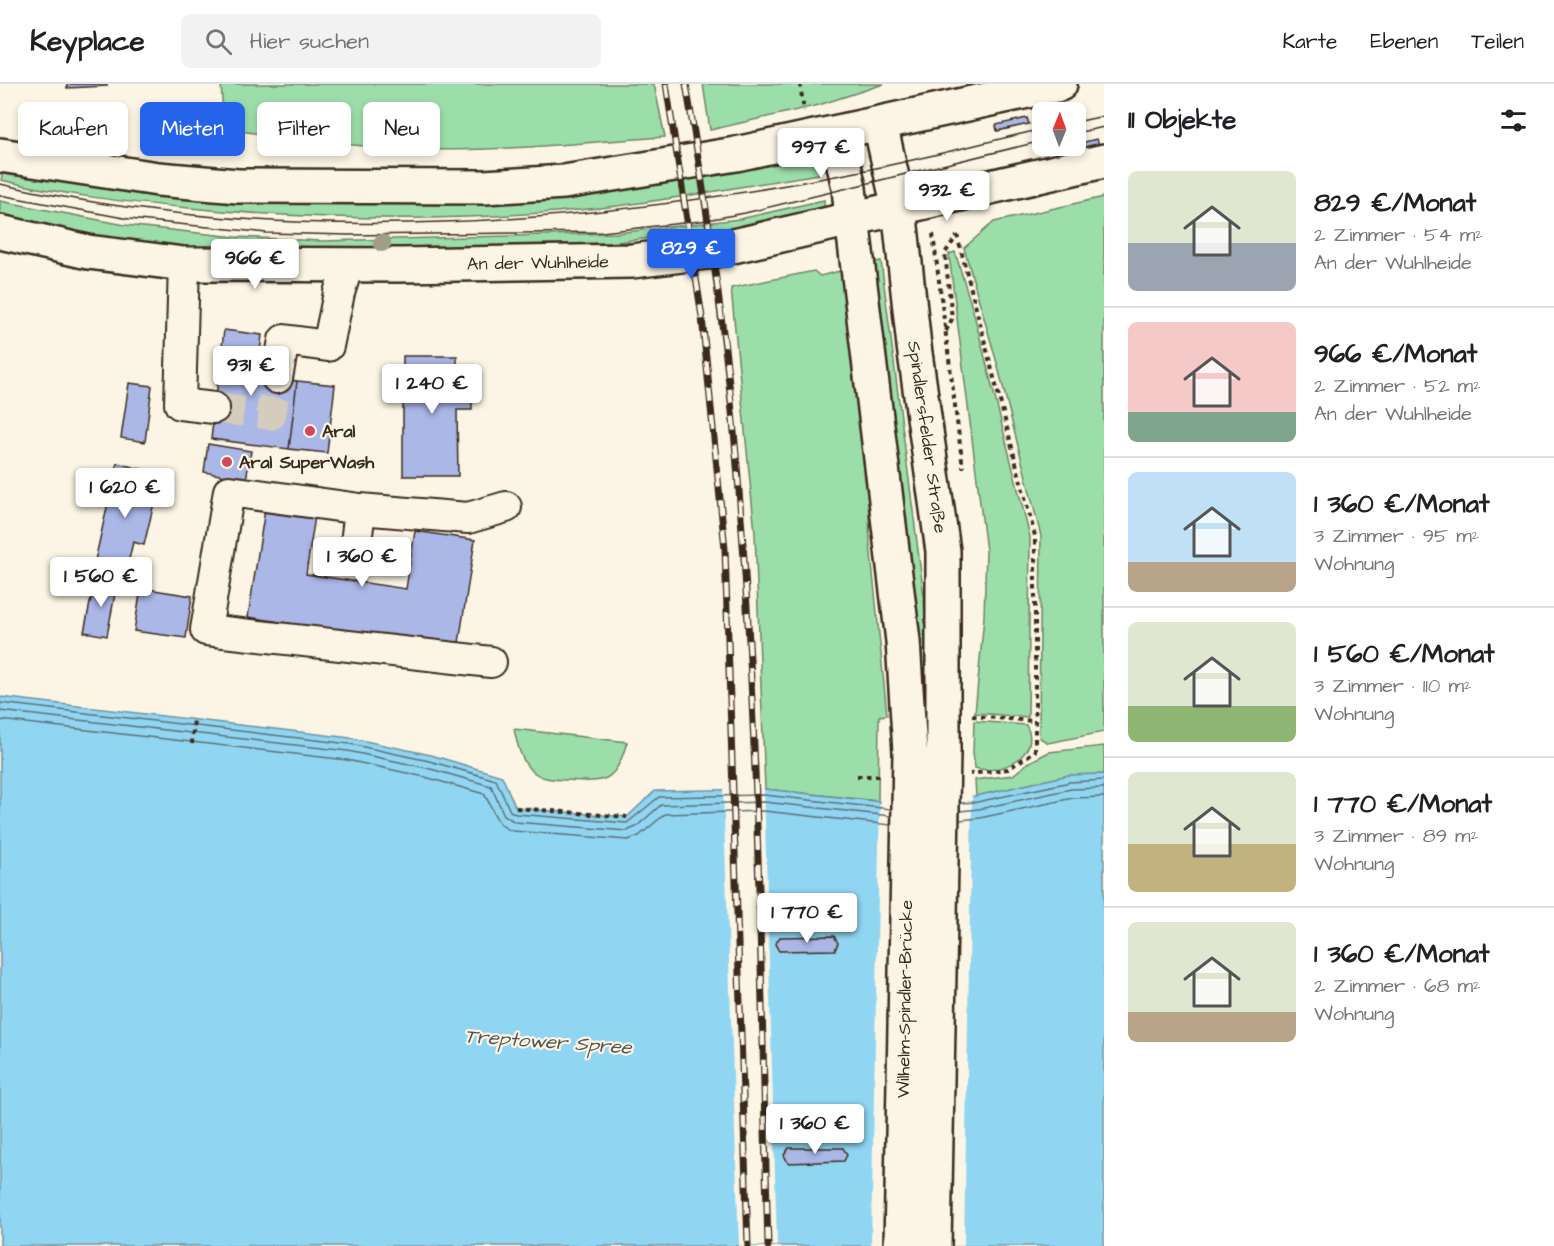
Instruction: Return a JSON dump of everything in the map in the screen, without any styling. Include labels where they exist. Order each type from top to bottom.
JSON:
[{"type":"main road","points":[[0,155],[158,179],[238,186],[484,187],[564,182],[736,154],[1060,84]]},
{"type":"main road","name":"Spindlersfelder Straße","points":[[880,124],[899,208],[914,346],[943,550],[953,763]]},
{"type":"main road","points":[[837,133],[849,188],[852,218]]},
{"type":"main road","name":"An der Wuhlheide","points":[[0,232],[88,252],[184,264],[348,265],[632,261],[707,252],[1104,161]]},
{"type":"main road","name":"Wilhelm-Spindler-Brücke","points":[[852,218],[903,641],[910,752],[900,1246]]},
{"type":"main road","name":"Wilhelm-Spindler-Brücke","points":[[934,1246],[953,763]]},
{"type":"lane","points":[[184,264],[180,404],[214,408]]},
{"type":"lane","points":[[277,378],[284,340],[328,346],[348,265]]},
{"type":"lane","points":[[491,662],[206,630],[230,491],[360,508],[468,518],[506,507]]},
{"type":"lane","points":[[355,552],[360,508]]},
{"type":"path","points":[[800,84],[805,115]]},
{"type":"path","points":[[936,250],[945,333],[952,319],[945,254],[957,235],[1035,536],[1035,750],[1008,769],[984,774],[953,763]]},
{"type":"path","points":[[964,716],[1034,721]]},
{"type":"path","points":[[192,744],[194,719]]},
{"type":"path","points":[[516,808],[627,817]]},
{"type":"green space","points":[[221,84],[654,84],[665,137],[440,150],[440,102],[363,102],[363,146],[360,146],[351,145],[351,102],[257,102],[257,133],[245,132],[245,102],[222,102]]},
{"type":"green space","points":[[703,84],[884,84],[819,105],[710,130]]},
{"type":"green space","points":[[799,155],[817,157],[819,174],[627,205],[549,213],[446,218],[291,215],[189,208],[94,197],[1,180],[4,168],[198,195],[328,203],[483,202]]},
{"type":"green space","points":[[1104,197],[1104,732],[1048,743],[1040,738],[1039,731],[1041,536],[997,363],[964,248],[994,222]]},
{"type":"green space","points":[[824,200],[824,208],[734,228],[608,243],[342,250],[183,250],[105,241],[0,218],[0,201],[125,225],[235,237],[322,241],[616,233],[740,219]]},
{"type":"green space","points":[[955,252],[974,314],[1030,537],[1028,717],[975,713],[984,617],[986,551],[949,254]]},
{"type":"green space","points":[[881,261],[924,597],[931,746],[921,747],[870,263]]},
{"type":"green space","points":[[814,271],[820,276],[840,271],[848,290],[866,438],[870,543],[887,715],[879,716],[878,801],[765,789],[755,533],[731,288]]},
{"type":"green space","points":[[974,721],[1026,725],[1030,736],[1029,746],[1016,761],[1006,766],[985,770],[975,768]]},
{"type":"green space","points":[[514,729],[627,742],[618,766],[607,778],[591,781],[544,778],[532,771],[525,763]]},
{"type":"green space","points":[[1104,746],[1104,774],[1069,775],[976,796],[975,780],[1013,775],[1028,763],[1049,752]]},
{"type":"water","name":"Treptower Spree","points":[[0,697],[351,738],[431,755],[502,776],[516,808],[627,817],[655,791],[765,789],[928,807],[952,797],[976,796],[1069,775],[1104,774],[1104,1246],[0,1246]]},
{"type":"pier","points":[[764,786],[777,1246],[739,1246],[723,788]]},
{"type":"pier","points":[[972,794],[964,1246],[871,1246],[880,798],[928,803],[951,795]]},
{"type":"building","points":[[67,84],[107,84],[107,86],[67,88]]},
{"type":"building","points":[[1027,118],[1029,124],[997,131],[996,125]]},
{"type":"building","points":[[1097,139],[1099,145],[1086,148],[1086,142]]},
{"type":"building","points":[[224,330],[262,335],[257,376],[297,381],[289,449],[211,439]]},
{"type":"building","points":[[403,356],[457,356],[457,389],[472,389],[472,410],[457,410],[458,476],[403,476]]},
{"type":"building","name":"Aral","points":[[297,381],[335,385],[327,453],[289,449]]},
{"type":"building","points":[[129,383],[152,386],[145,442],[121,438]]},
{"type":"building","name":"Aral SuperWash","points":[[208,444],[251,451],[246,480],[204,472]]},
{"type":"building","points":[[117,463],[161,474],[144,545],[133,542],[124,581],[92,574]]},
{"type":"building","points":[[265,509],[315,516],[306,574],[406,589],[415,531],[475,540],[458,649],[248,617]]},
{"type":"building","points":[[95,579],[117,583],[107,636],[84,632]]},
{"type":"building","points":[[141,588],[192,596],[186,638],[134,631]]},
{"type":"building","points":[[834,936],[838,943],[835,950],[779,951],[775,944],[780,937]]},
{"type":"building","points":[[789,1148],[843,1148],[847,1155],[844,1161],[788,1163],[784,1155]]},
{"type":"tunnel","points":[[214,408],[271,415],[277,378]]},
{"type":"tram line","points":[[1086,120],[1104,116]]},
{"type":"tram line","points":[[1086,131],[1104,127]]},
{"type":"tram line","points":[[0,184],[105,204],[210,217],[317,223],[423,223],[530,218],[742,193],[871,169],[1032,131]]},
{"type":"tram line","points":[[0,195],[129,219],[267,233],[348,235],[602,232],[701,221],[745,213],[1032,143]]},
{"type":"railway","points":[[666,84],[702,317],[725,549],[748,1246]]},
{"type":"railway","points":[[686,84],[724,338],[735,440],[746,585],[758,868],[768,1246]]},
{"type":"place","name":"Aral","points":[[310,431]]},
{"type":"place","name":"Aral SuperWash","points":[[227,462]]}]
